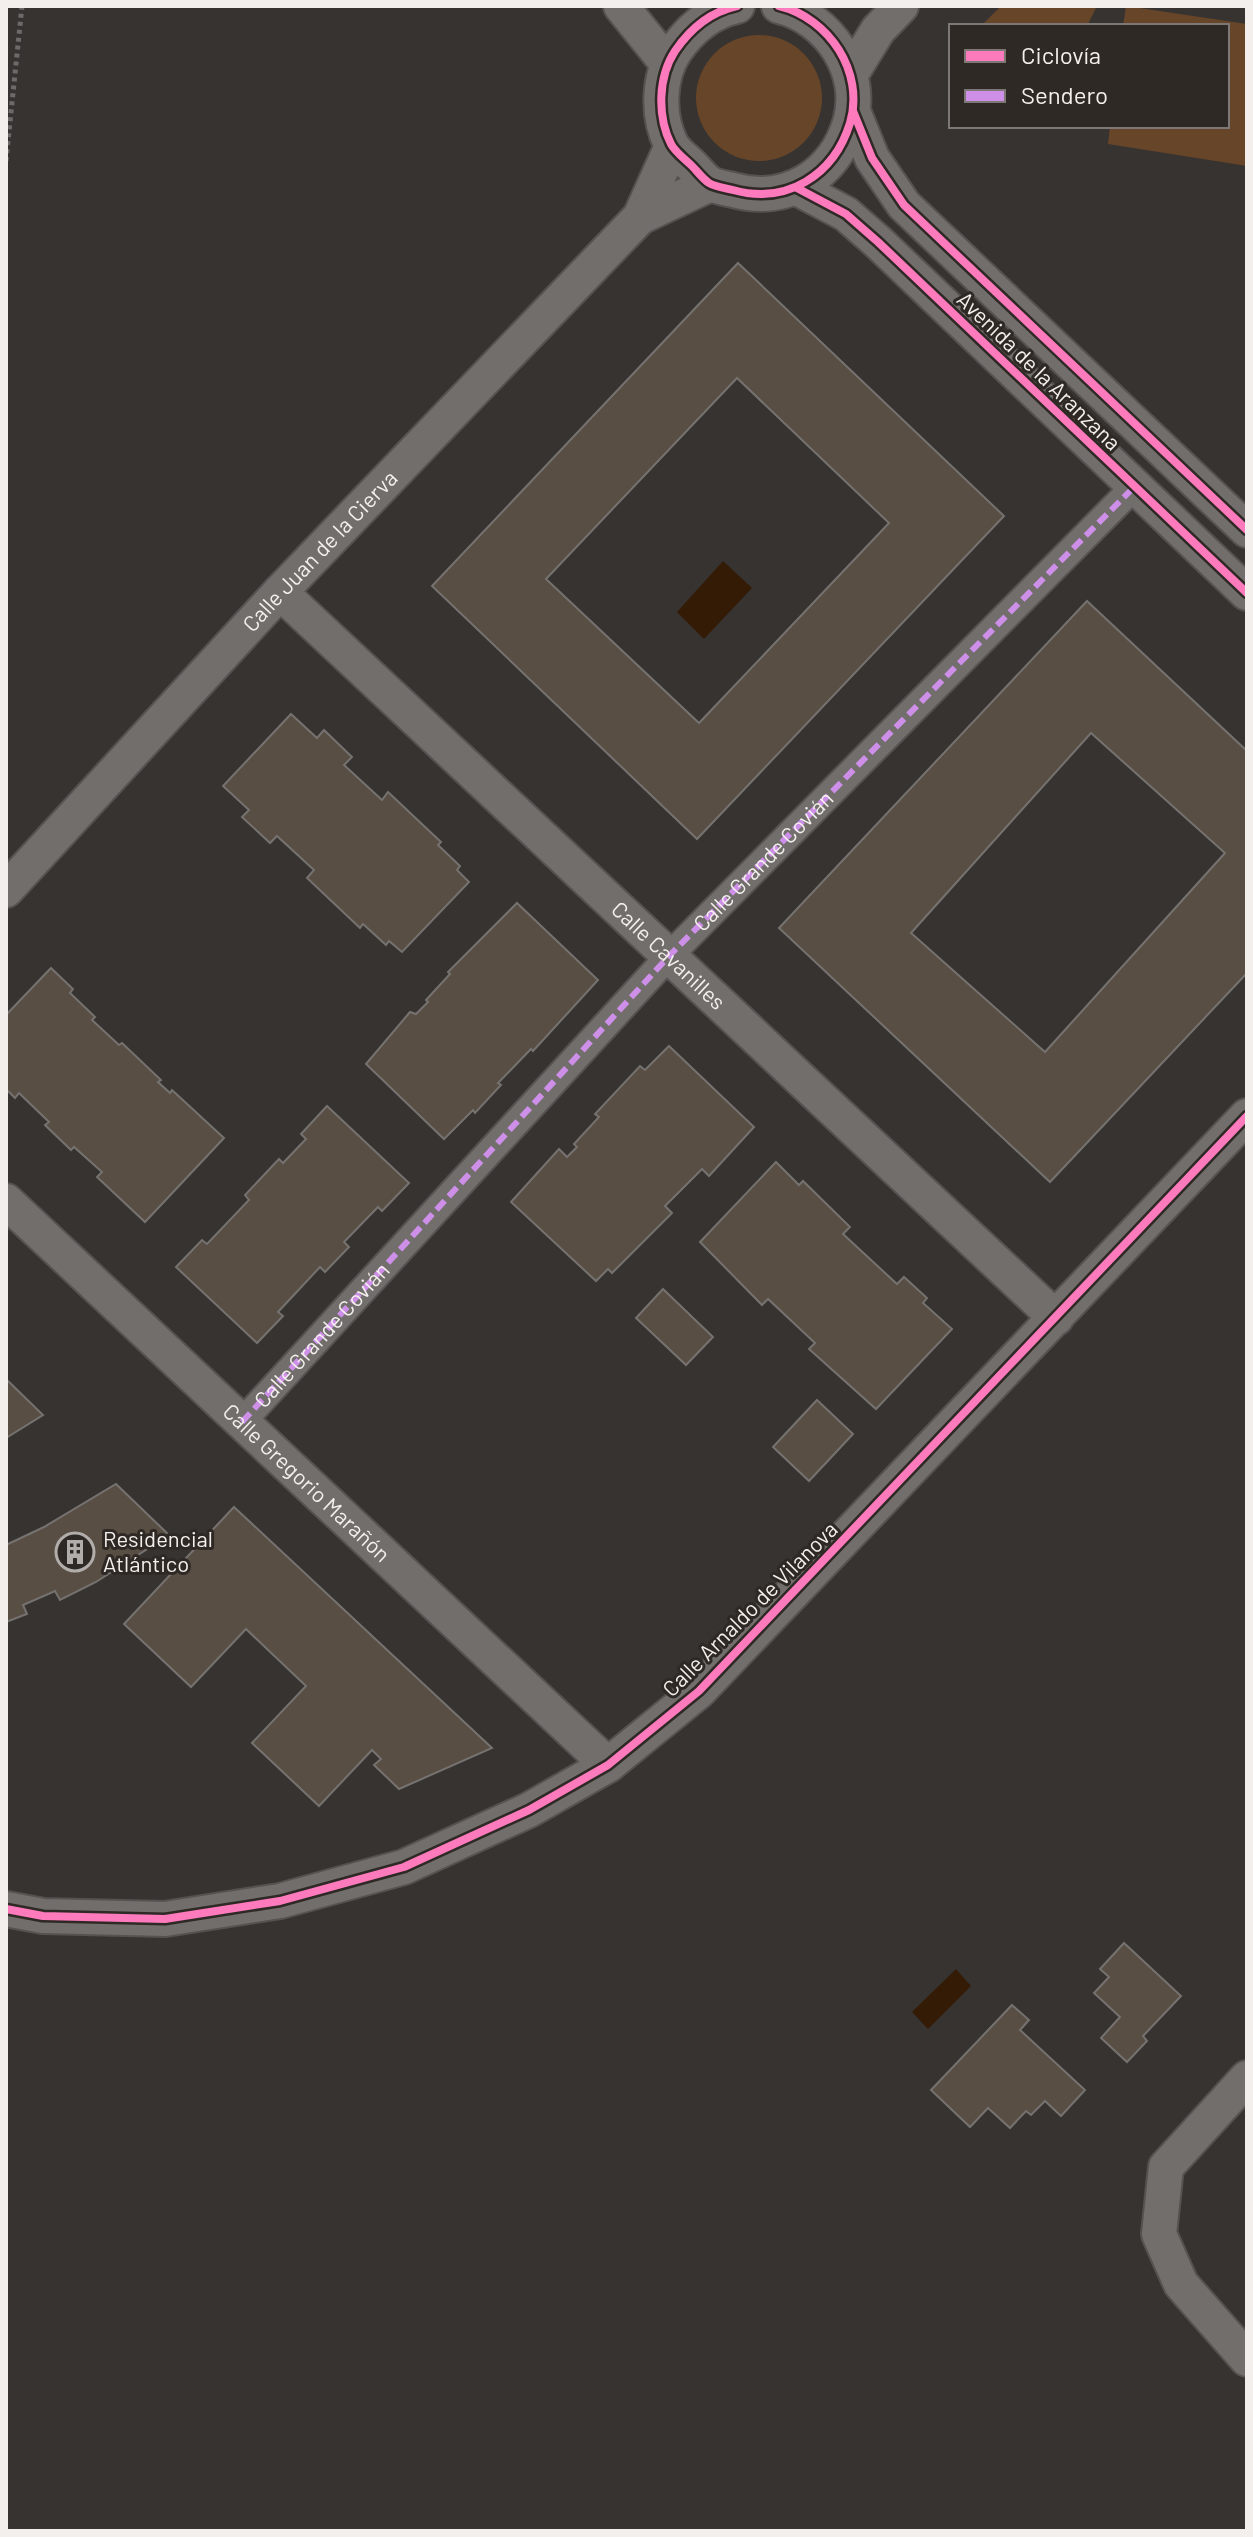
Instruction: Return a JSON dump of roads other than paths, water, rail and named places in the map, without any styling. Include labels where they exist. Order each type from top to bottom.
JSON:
[{"type":"street","points":[[621,6],[667,63]]},
{"type":"street","points":[[726,7],[690,30],[667,63],[660,104],[672,146],[710,184],[753,196],[797,188],[825,169],[844,142],[853,111],[851,74],[836,44],[813,21],[782,6]]},
{"type":"street","points":[[851,74],[878,30],[901,6]]},
{"type":"street","name":"Avenida de la Aranzana","points":[[853,111],[872,158],[904,205],[1247,530]]},
{"type":"street","name":"Calle Juan de la Cierva","points":[[6,890],[280,592],[640,217],[672,146]]},
{"type":"street","name":"Calle Juan de la Cierva","points":[[640,217],[710,184]]},
{"type":"street","name":"Avenida de la Aranzana","points":[[797,188],[846,214],[878,242],[1247,593]]},
{"type":"street","name":"Calle Grande Covián","points":[[242,1422],[669,956],[1135,486]]},
{"type":"street","name":"Calle Cavanilles","points":[[280,592],[1056,1318]]},
{"type":"street","name":"Calle Arnaldo de Vilanova","points":[[6,1909],[43,1916],[165,1919],[280,1901],[404,1867],[529,1810],[608,1765],[699,1691],[1247,1116]]},
{"type":"street","name":"Calle Gregorio Marañón","points":[[6,1201],[608,1765]]},
{"type":"street","points":[[1247,2078],[1166,2167],[1159,2234],[1181,2284],[1247,2359]]},
{"type":"place","name":"Residencial Atlántico","points":[[75,1552]]}]
